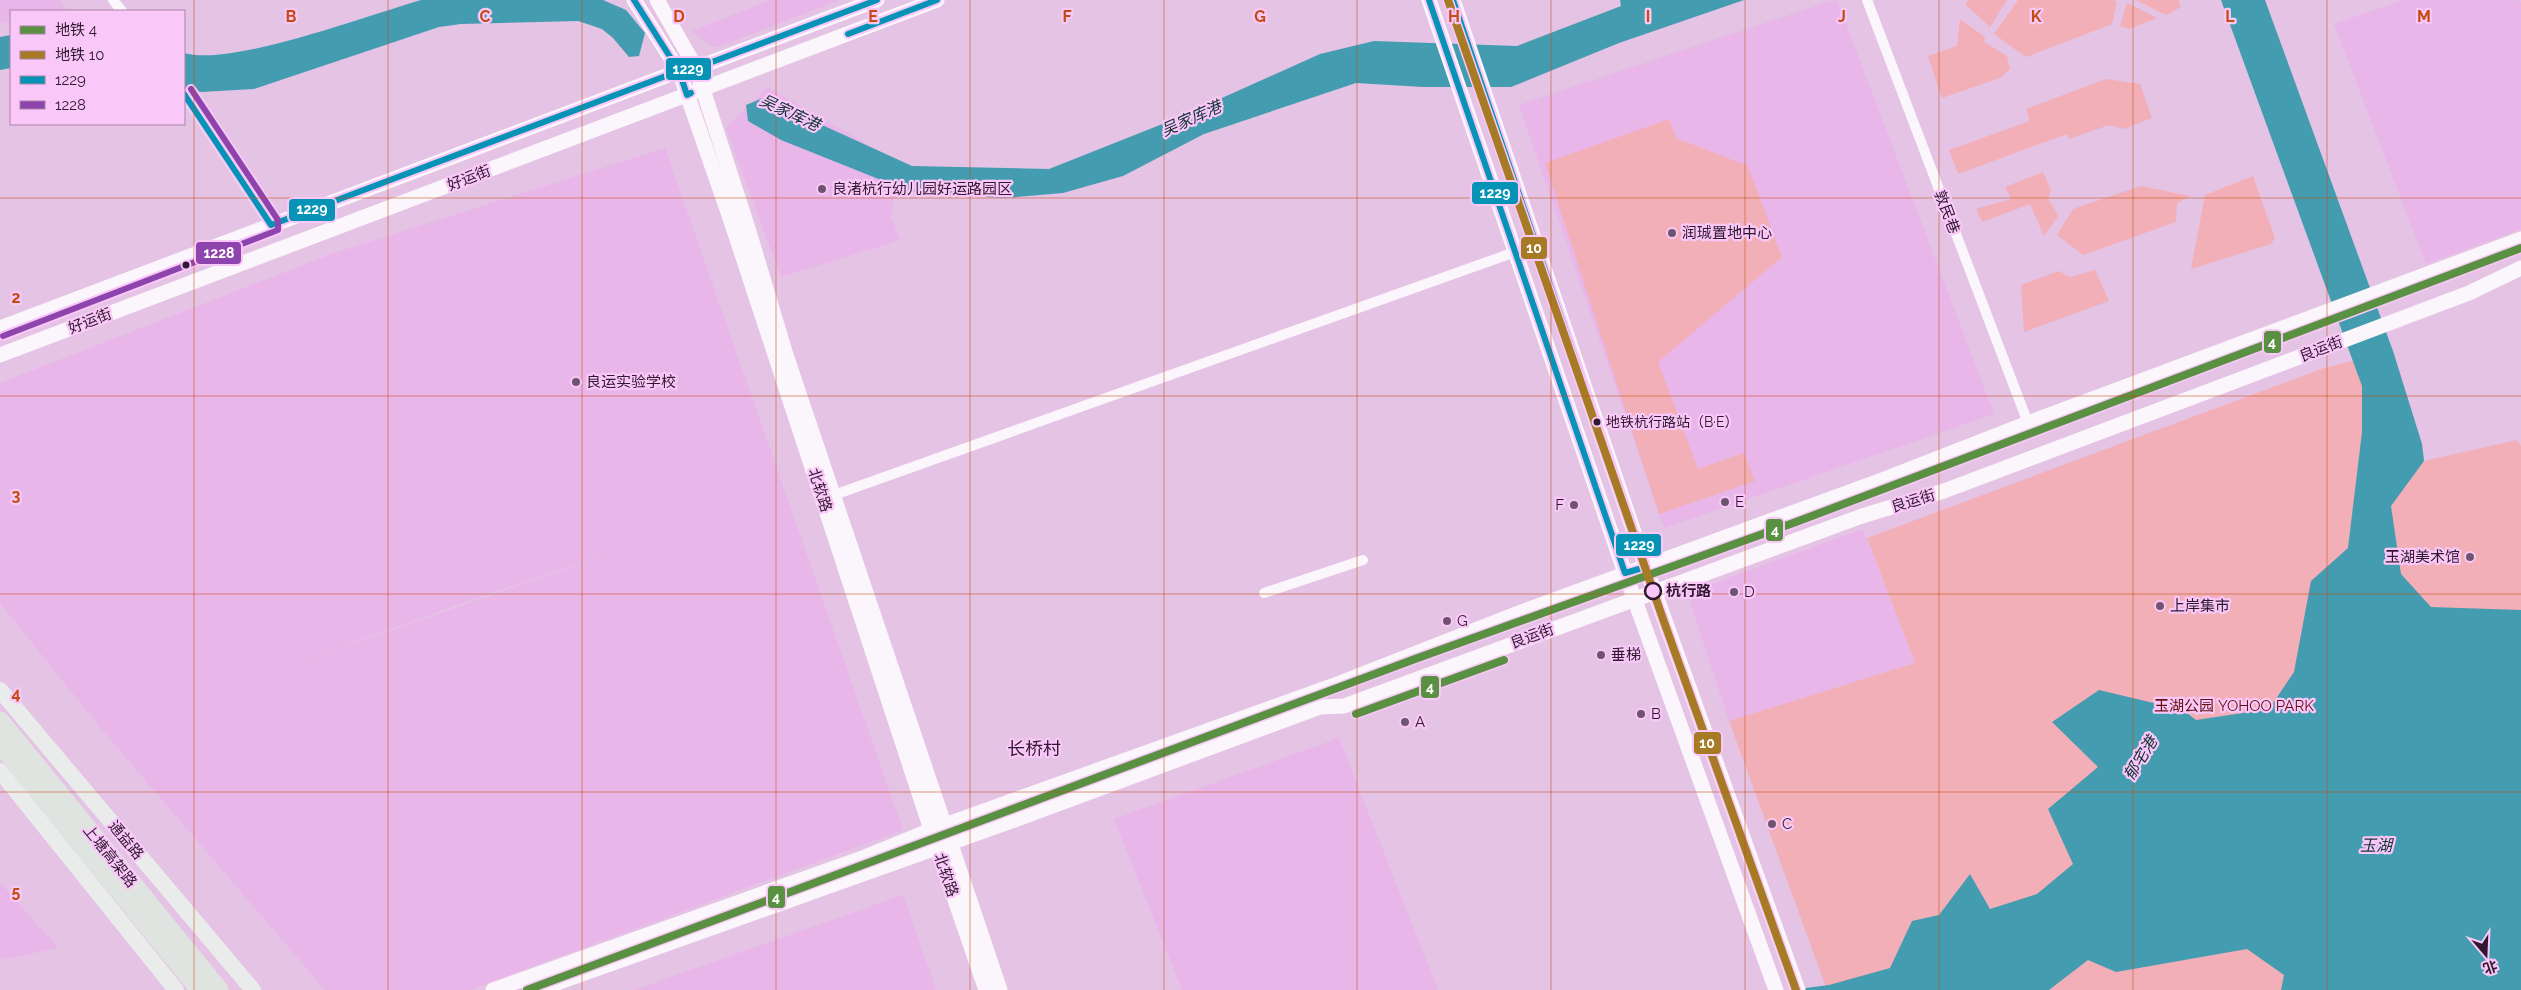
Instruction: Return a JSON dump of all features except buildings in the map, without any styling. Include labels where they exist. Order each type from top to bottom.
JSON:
[{"type":"highway","name":"上塘高架路","points":[[0,722],[219,990]]},
{"type":"highway","name":"上塘高架路","points":[[0,744],[200,990]]},
{"type":"main road","name":"北软路","points":[[634,0],[679,71],[938,828]]},
{"type":"main road","name":"北软路","points":[[657,0],[696,68],[703,89],[748,225],[786,355],[834,495],[938,828],[986,990]]},
{"type":"main road","name":"好运街","points":[[0,328],[679,71],[696,68],[851,4],[877,0]]},
{"type":"main road","name":"好运街","points":[[0,355],[937,0]]},
{"type":"main road","points":[[1429,0],[1625,573],[1776,990]]},
{"type":"main road","points":[[1453,0],[1654,591],[1798,990]]},
{"type":"main road","name":"良运街","points":[[493,990],[865,858],[938,828],[1340,683],[1625,573],[1646,567],[2521,240]]},
{"type":"main road","name":"良运街","points":[[538,990],[1320,707],[1344,706],[1634,598],[1692,580],[1862,516],[1944,492],[2382,324],[2469,293],[2521,268]]},
{"type":"main road","name":"通益路","points":[[0,690],[253,990]]},
{"type":"main road","points":[[0,771],[176,990]]},
{"type":"main road","name":"北软路","points":[[943,845],[1000,990]]},
{"type":"street","points":[[113,0],[121,10]]},
{"type":"street","name":"敦民巷","points":[[1867,0],[2028,423]]},
{"type":"street","points":[[185,95],[271,224]]},
{"type":"street","points":[[834,495],[1515,252]]},
{"type":"street","points":[[1264,592],[1363,560]]},
{"type":"shaded area","points":[[0,0],[59,0],[66,10],[10,10],[10,21],[0,24]]},
{"type":"shaded area","points":[[771,0],[840,0],[718,47],[710,45],[692,31]]},
{"type":"shaded area","points":[[1837,0],[1994,414],[1664,528],[1519,105]]},
{"type":"shaded area","points":[[2404,0],[2520,0],[2521,4],[2521,229],[2426,264],[2334,24]]},
{"type":"shaded area","name":"良渚杭行幼儿园好运路园区","points":[[767,87],[899,162],[891,216],[900,240],[781,277],[726,128]]},
{"type":"shaded area","points":[[665,148],[903,830],[469,990],[325,990],[104,732],[0,603],[0,383],[334,253]],"holes":[[[684,527],[214,693],[457,605]]]},
{"type":"shaded area","points":[[1863,529],[1915,663],[1729,721],[1687,593]]},
{"type":"shaded area","points":[[1339,738],[1438,990],[1182,990],[1114,819]]},
{"type":"shaded area","points":[[0,882],[58,948],[0,960]]},
{"type":"shaded area","points":[[903,895],[936,990],[634,990]]},
{"type":"green space","points":[[1968,0],[2007,0],[1990,27],[1965,4]]},
{"type":"green space","points":[[2018,0],[2117,1],[2112,24],[2026,57],[1994,34]]},
{"type":"green space","points":[[2136,0],[2178,0],[2181,7],[2166,15]]},
{"type":"green space","points":[[2127,3],[2157,18],[2129,29],[2120,26]]},
{"type":"green space","points":[[1960,19],[1985,37],[1984,42],[2007,56],[2010,69],[2000,78],[1942,98],[1928,56],[1957,46]]},
{"type":"green space","points":[[2106,79],[2140,84],[2152,118],[2123,129],[2109,125],[2069,139],[2067,134],[1958,174],[1949,150],[2030,121],[2026,109]]},
{"type":"green space","points":[[1669,119],[1676,138],[1748,166],[1782,257],[1658,362],[1698,469],[1744,453],[1755,481],[1659,514],[1545,163]]},
{"type":"green space","points":[[2043,172],[2051,190],[2048,198],[2058,216],[2044,236],[2030,204],[1982,222],[1976,209],[2011,199],[2005,187]]},
{"type":"green space","points":[[2253,176],[2275,238],[2271,244],[2191,269],[2205,195]]},
{"type":"green space","points":[[2141,186],[2190,196],[2177,203],[2176,222],[2083,255],[2057,235],[2073,209]]},
{"type":"green space","points":[[2095,270],[2109,301],[2024,332],[2021,285],[2059,271],[2070,277]]},
{"type":"green space","name":"玉湖公园 YOHOO PARK","points":[[2393,351],[2422,444],[2424,461],[2517,440],[2521,446],[2521,990],[1827,990],[1729,721],[1915,663],[1867,538],[2324,368]]},
{"type":"water","points":[[421,0],[603,0],[626,10],[645,33],[639,56],[629,57],[613,38],[602,29],[578,21],[461,24],[439,27],[254,89],[201,92],[185,87],[185,53],[205,55],[233,53],[335,27]]},
{"type":"water","name":"吴家库港","points":[[1620,0],[1744,0],[1619,43],[1511,87],[1423,87],[1356,83],[1204,134],[1123,176],[1063,193],[1005,198],[911,192],[781,140],[748,121],[746,105],[763,98],[912,166],[1049,169],[1175,119],[1320,54],[1374,41],[1517,46],[1621,6]]},
{"type":"water","name":"玉湖","points":[[2221,0],[2265,0],[2393,351],[2422,444],[2424,461],[2391,506],[2401,574],[2431,607],[2521,610],[2521,990],[2281,990],[2284,975],[2247,949],[2116,972],[2088,960],[2049,990],[1790,990],[1829,985],[1890,968],[1912,921],[1939,915],[1970,874],[1990,909],[2037,894],[2073,864],[2048,809],[2098,767],[2052,722],[2099,690],[2183,710],[2196,720],[2269,709],[2294,672],[2311,581],[2348,548],[2362,432],[2362,386]]},
{"type":"water","points":[[10,35],[10,68],[0,70],[0,37]]},
{"type":"metro line","name":"10","points":[[1448,0],[1663,619],[1796,990]]},
{"type":"metro line","name":"4","points":[[527,990],[1415,659],[1796,522],[2521,248]]},
{"type":"metro line","name":"4","points":[[1356,714],[1504,660]]},
{"type":"transit line","name":"1229","points":[[634,0],[679,71],[687,95],[691,93]]},
{"type":"transit line","name":"1229","points":[[185,96],[271,225],[679,71],[696,68],[877,0]]},
{"type":"transit line","name":"1229","points":[[848,34],[937,0]]},
{"type":"transit line","name":"1229","points":[[1429,0],[1625,573],[1646,567],[1453,0]]},
{"type":"transit line","name":"1228","points":[[3,336],[278,230],[278,220],[191,89]]},
{"type":"place","name":"良渚杭行幼儿园好运路园区","points":[[822,189]]},
{"type":"place","name":"润珹置地中心","points":[[1672,233]]},
{"type":"place","name":"良运实验学校","points":[[576,382]]},
{"type":"place","name":"地铁杭行路站（B·E）","points":[[1597,422]]},
{"type":"place","name":"E","points":[[1725,502]]},
{"type":"place","name":"F","points":[[1574,505]]},
{"type":"place","name":"玉湖美术馆","points":[[2470,557]]},
{"type":"place","name":"杭行路","points":[[1653,591]]},
{"type":"place","name":"D","points":[[1734,592]]},
{"type":"place","name":"上岸集市","points":[[2160,606]]},
{"type":"place","name":"G","points":[[1447,621]]},
{"type":"place","name":"垂梯","points":[[1601,655]]},
{"type":"place","name":"B","points":[[1641,714]]},
{"type":"place","name":"A","points":[[1405,722]]},
{"type":"place","name":"C","points":[[1772,824]]},
{"type":"district","name":"长桥村","points":[[1034,749]]},
{"type":"water label","name":"郁宅港","points":[[2140,758]]}]
